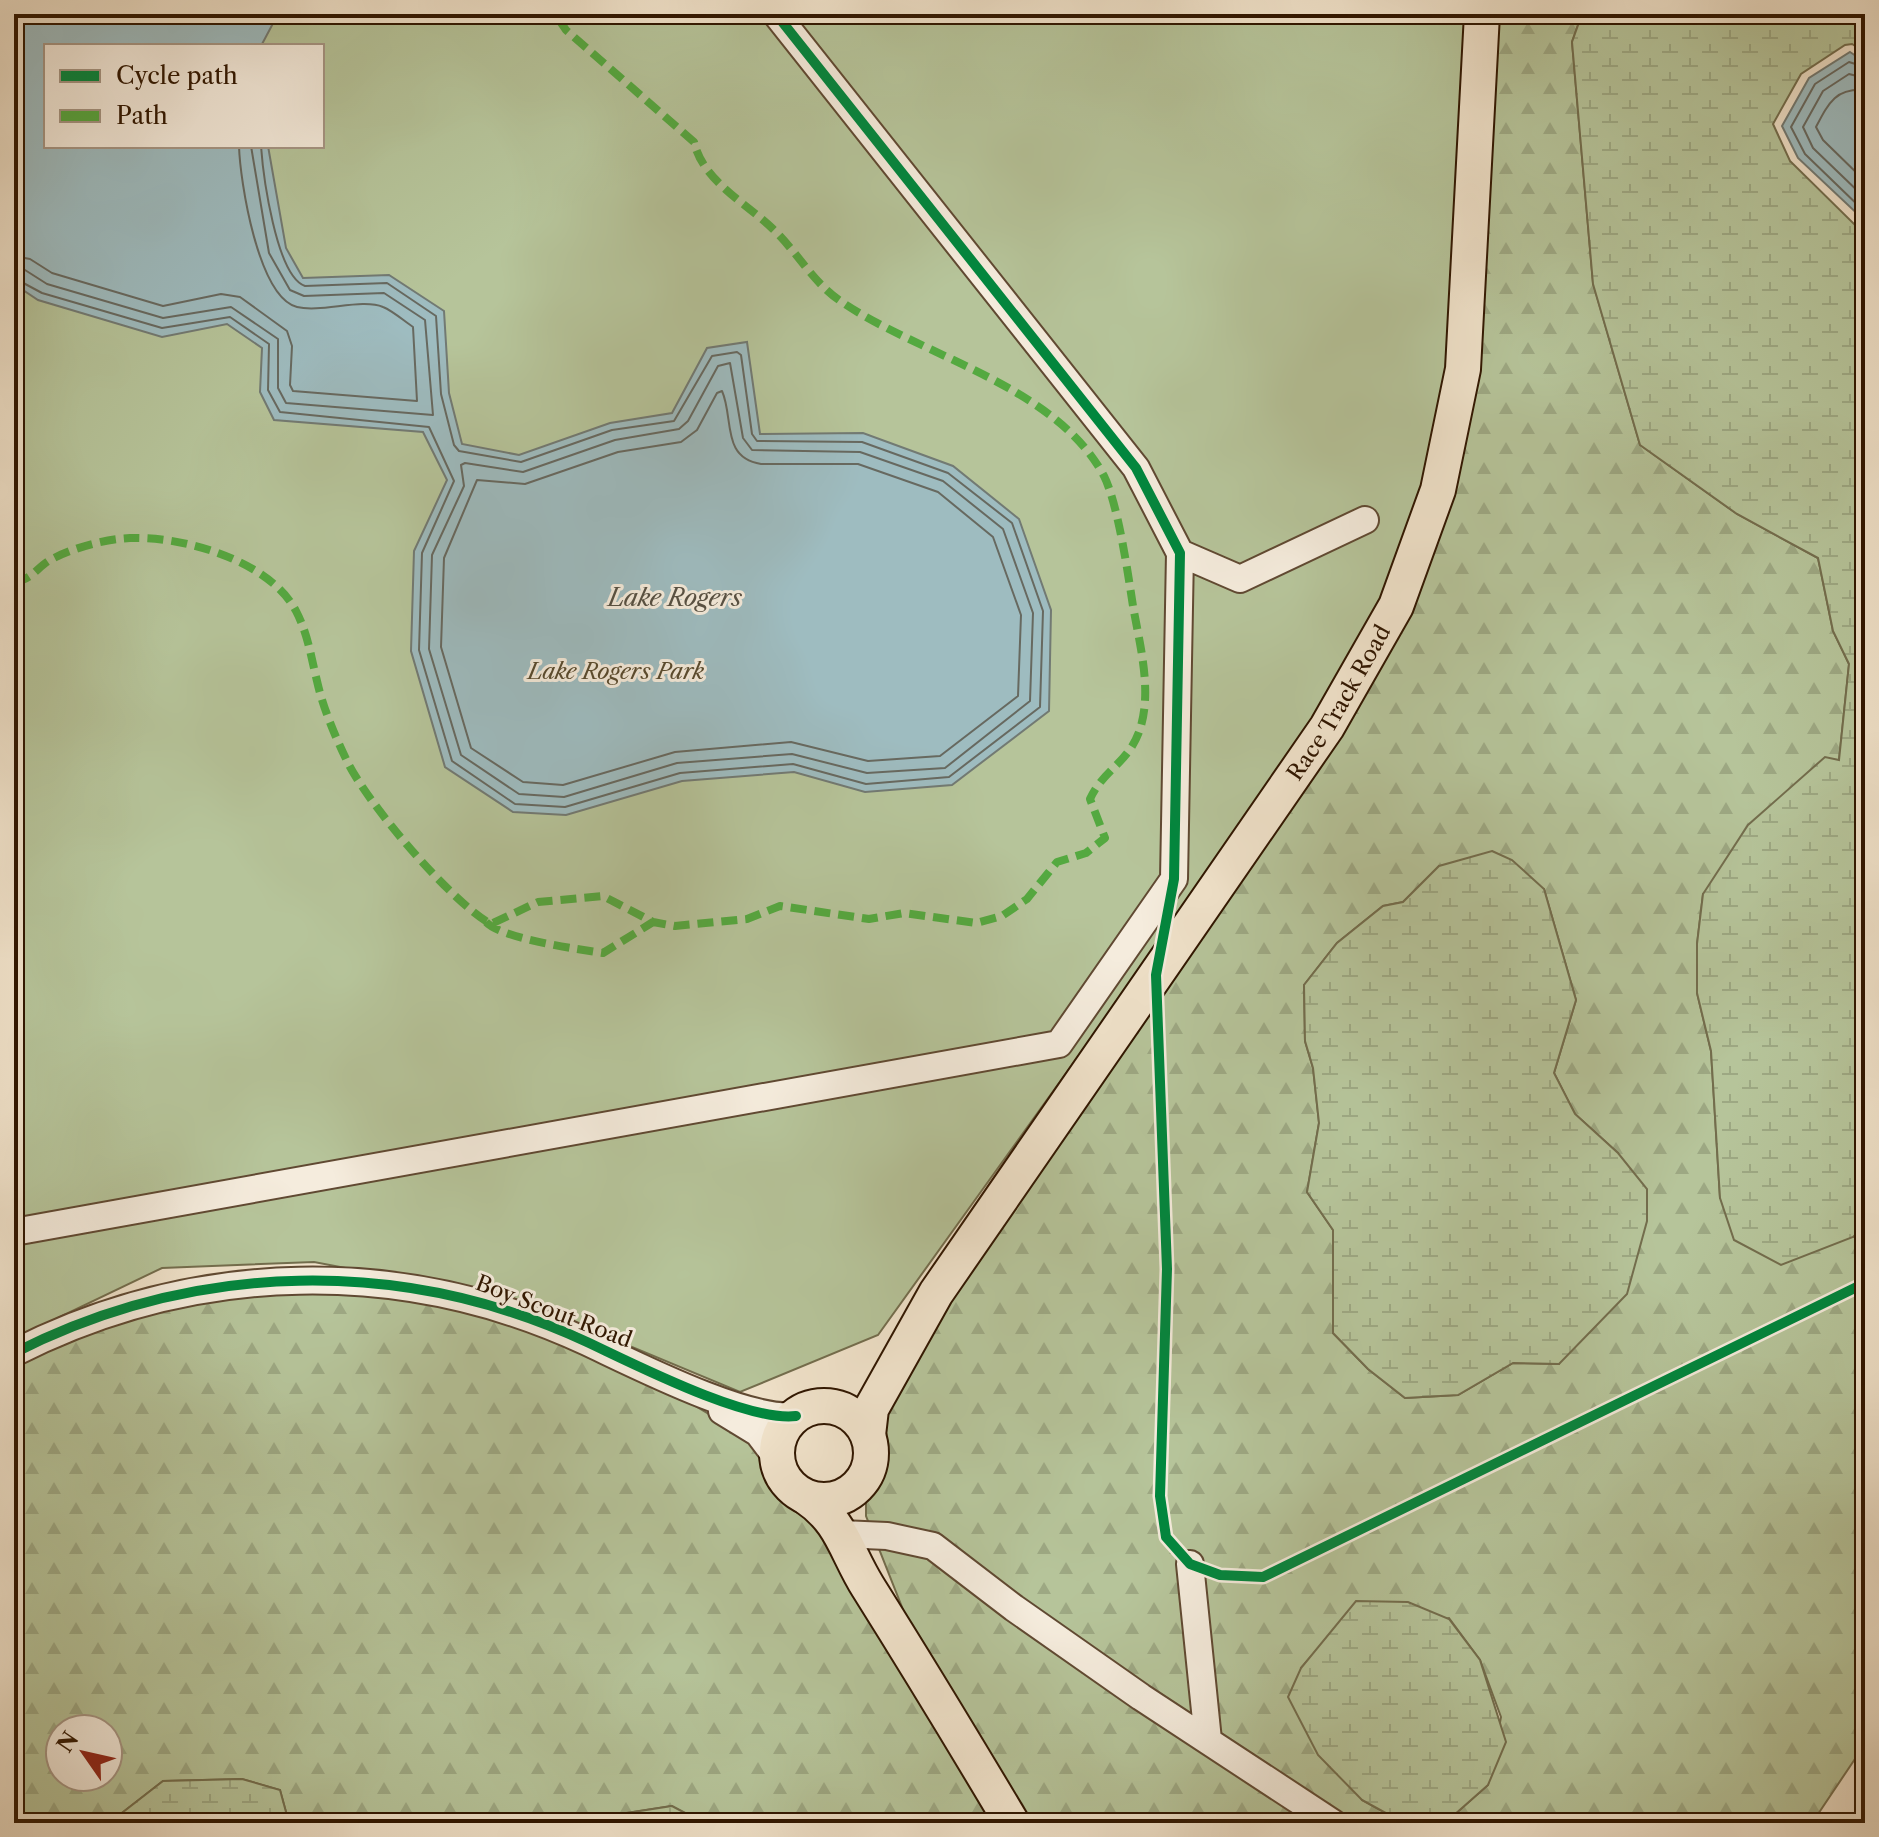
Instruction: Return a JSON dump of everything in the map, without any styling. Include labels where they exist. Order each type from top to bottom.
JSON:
[{"type":"main road","name":"Race Track Road","points":[[834,1407],[858,1389],[936,1293],[1327,727],[1370,656],[1401,593],[1438,490],[1463,369],[1482,14]]},
{"type":"main road","name":"Race Track Road","points":[[868,1435],[869,1418],[875,1401],[936,1293]]},
{"type":"main road","points":[[851,1534],[786,1482],[777,1458],[782,1434],[796,1416],[808,1409],[834,1407],[860,1422],[868,1435],[871,1461],[860,1484],[851,1534],[866,1584],[1012,1823]]},
{"type":"main road","points":[[806,1497],[835,1500],[860,1484]]},
{"type":"street","points":[[14,1232],[1059,1044],[1174,879],[1180,553],[1136,468],[776,14]]},
{"type":"street","points":[[1180,553],[1240,579],[1365,520]]},
{"type":"street","name":"Boy Scout Road","points":[[14,1353],[86,1320],[173,1294],[287,1279],[402,1284],[483,1302],[579,1338],[671,1381],[766,1415],[796,1416]]},
{"type":"street","name":"Boy Scout Road","points":[[671,1381],[758,1433],[777,1458]]},
{"type":"street","points":[[851,1534],[933,1546],[1014,1608],[1333,1823]]},
{"type":"street","points":[[1190,1564],[1208,1740]]},
{"type":"green space","name":"Lake Rogers Park","points":[[14,14],[1465,14],[1455,344],[1422,514],[1355,671],[878,1335],[740,1392],[524,1302],[314,1262],[162,1268],[14,1339]]},
{"type":"green space","points":[[1493,14],[1582,14],[1572,42],[1593,283],[1640,445],[1737,514],[1818,558],[1833,631],[1849,664],[1839,760],[1703,894],[1697,944],[1697,993],[1711,1051],[1720,1198],[1853,1237],[1865,1226],[1865,1744],[1812,1823],[1445,1823],[1488,1785],[1501,1717],[1480,1660],[1449,1618],[1322,1644],[1301,1668],[1362,1800],[1404,1823],[1023,1823],[917,1645],[866,1516],[866,1499],[881,1464],[879,1420],[945,1299],[1422,571]],"holes":[[[1439,866],[1544,889],[1576,1000],[1554,1073],[1575,1114],[1618,1153],[1559,1364],[1513,1363],[1458,1395],[1405,1398],[1368,1369],[1333,1333],[1333,1230],[1307,1192],[1319,1123],[1313,1068],[1305,1041],[1304,985],[1337,943],[1383,906],[1403,902]]]},
{"type":"green space","points":[[1582,14],[1865,14],[1865,52],[1852,44],[1845,45],[1801,74],[1773,124],[1790,161],[1855,225],[1865,229],[1865,1226],[1853,1237],[1781,1265],[1734,1240],[1720,1198],[1711,1051],[1697,993],[1697,944],[1703,894],[1748,825],[1825,757],[1839,760],[1849,664],[1833,631],[1818,558],[1737,514],[1640,445],[1593,284],[1572,42]]},
{"type":"green space","points":[[1492,851],[1512,860],[1544,889],[1576,1000],[1554,1073],[1575,1114],[1618,1153],[1647,1189],[1647,1221],[1627,1294],[1559,1364],[1513,1363],[1458,1395],[1405,1398],[1368,1369],[1333,1333],[1333,1230],[1307,1192],[1319,1123],[1313,1068],[1305,1041],[1304,985],[1337,943],[1383,906],[1403,902],[1439,866]]},
{"type":"green space","points":[[331,1289],[481,1311],[667,1389],[752,1440],[768,1460],[779,1488],[817,1516],[1001,1823],[704,1823],[671,1806],[614,1815],[603,1823],[289,1823],[280,1790],[242,1779],[163,1781],[109,1823],[14,1823],[14,1365],[61,1341],[177,1303]]},
{"type":"green space","points":[[1356,1601],[1408,1602],[1449,1619],[1480,1660],[1506,1742],[1488,1785],[1445,1823],[1404,1823],[1362,1800],[1318,1755],[1288,1697],[1301,1668]]},
{"type":"green space","points":[[242,1779],[280,1790],[289,1823],[109,1823],[163,1781]]},
{"type":"green space","points":[[672,1806],[704,1823],[603,1823],[614,1815]]},
{"type":"water","name":"Lake Rogers","points":[[14,14],[278,14],[262,44],[44,44],[44,148],[268,148],[286,248],[303,278],[389,275],[444,311],[449,393],[462,444],[519,455],[610,423],[672,413],[707,348],[747,342],[760,434],[863,433],[953,466],[1019,519],[1051,610],[1049,711],[952,785],[865,792],[794,772],[682,781],[566,815],[513,812],[445,767],[411,651],[414,551],[447,480],[423,432],[274,420],[260,392],[262,348],[227,324],[162,337],[38,300],[14,284]]},
{"type":"water","points":[[1850,52],[1865,62],[1865,221],[1798,158],[1782,126],[1809,78]]},
{"type":"marked path","points":[[14,582],[21,581],[48,561],[72,550],[130,538],[199,547],[246,565],[267,578],[284,593],[296,611],[326,712],[357,779],[433,874],[491,924],[538,902],[603,896],[653,922],[675,926],[747,919],[780,906],[869,919],[904,913],[976,923],[1002,916],[1027,899],[1057,862],[1086,853],[1105,838],[1090,799],[1134,743],[1143,717],[1145,686],[1122,540],[1104,476],[1082,444],[1053,418],[1020,395],[871,320],[830,293],[773,229],[716,180],[699,156],[694,142],[566,30],[555,14]]},
{"type":"marked path","points":[[486,922],[523,938],[603,953],[653,922]]},
{"type":"cycle path","points":[[776,14],[1136,468],[1180,553],[1174,879],[1156,975],[1167,1269],[1160,1496],[1166,1537],[1190,1564],[1220,1575],[1263,1577],[1865,1283]]},
{"type":"cycle path","points":[[14,1353],[83,1323],[154,1300],[226,1286],[299,1281],[372,1283],[445,1294],[517,1314],[721,1401],[749,1410],[796,1416]]}]
